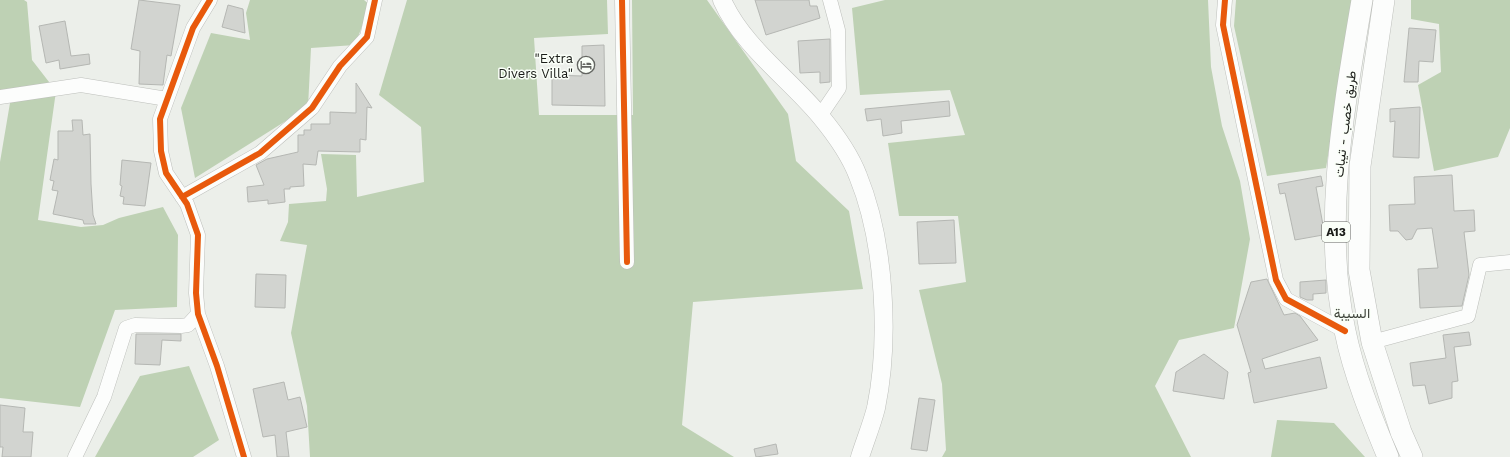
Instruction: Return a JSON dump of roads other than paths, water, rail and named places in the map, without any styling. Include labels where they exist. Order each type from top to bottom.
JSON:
[{"type":"highway","name":"طريق خصب - تيبات","points":[[1362,0],[1339,154],[1336,260],[1345,331],[1359,382],[1388,457]]},
{"type":"highway","name":"طريق خصب - تيبات","points":[[1384,0],[1360,166],[1359,270],[1372,342],[1401,432],[1412,457]]},
{"type":"main road","points":[[722,0],[730,18],[776,70],[820,116],[838,141],[858,175],[873,221],[882,281],[884,352],[876,409],[860,457]]},
{"type":"street","points":[[210,0],[193,28],[160,119],[161,151],[166,173],[187,204],[198,235],[196,293],[198,314],[217,366],[244,457]]},
{"type":"street","points":[[182,197],[260,153],[312,108],[340,66],[367,37],[375,0]]},
{"type":"street","points":[[622,0],[627,262]]},
{"type":"street","points":[[820,116],[839,88],[838,30],[830,0]]},
{"type":"street","points":[[1224,0],[1223,25],[1276,280],[1286,299],[1345,331]]},
{"type":"street","points":[[0,97],[81,85],[167,99]]},
{"type":"street","points":[[1372,342],[1468,316],[1480,265],[1510,262]]},
{"type":"street","points":[[75,457],[104,397],[126,328],[135,325],[188,325],[198,314]]},
{"type":"place","name":"\"Extra Divers Villa\"","points":[[586,65]]},
{"type":"district","name":"السيبة","points":[[1352,313]]}]
